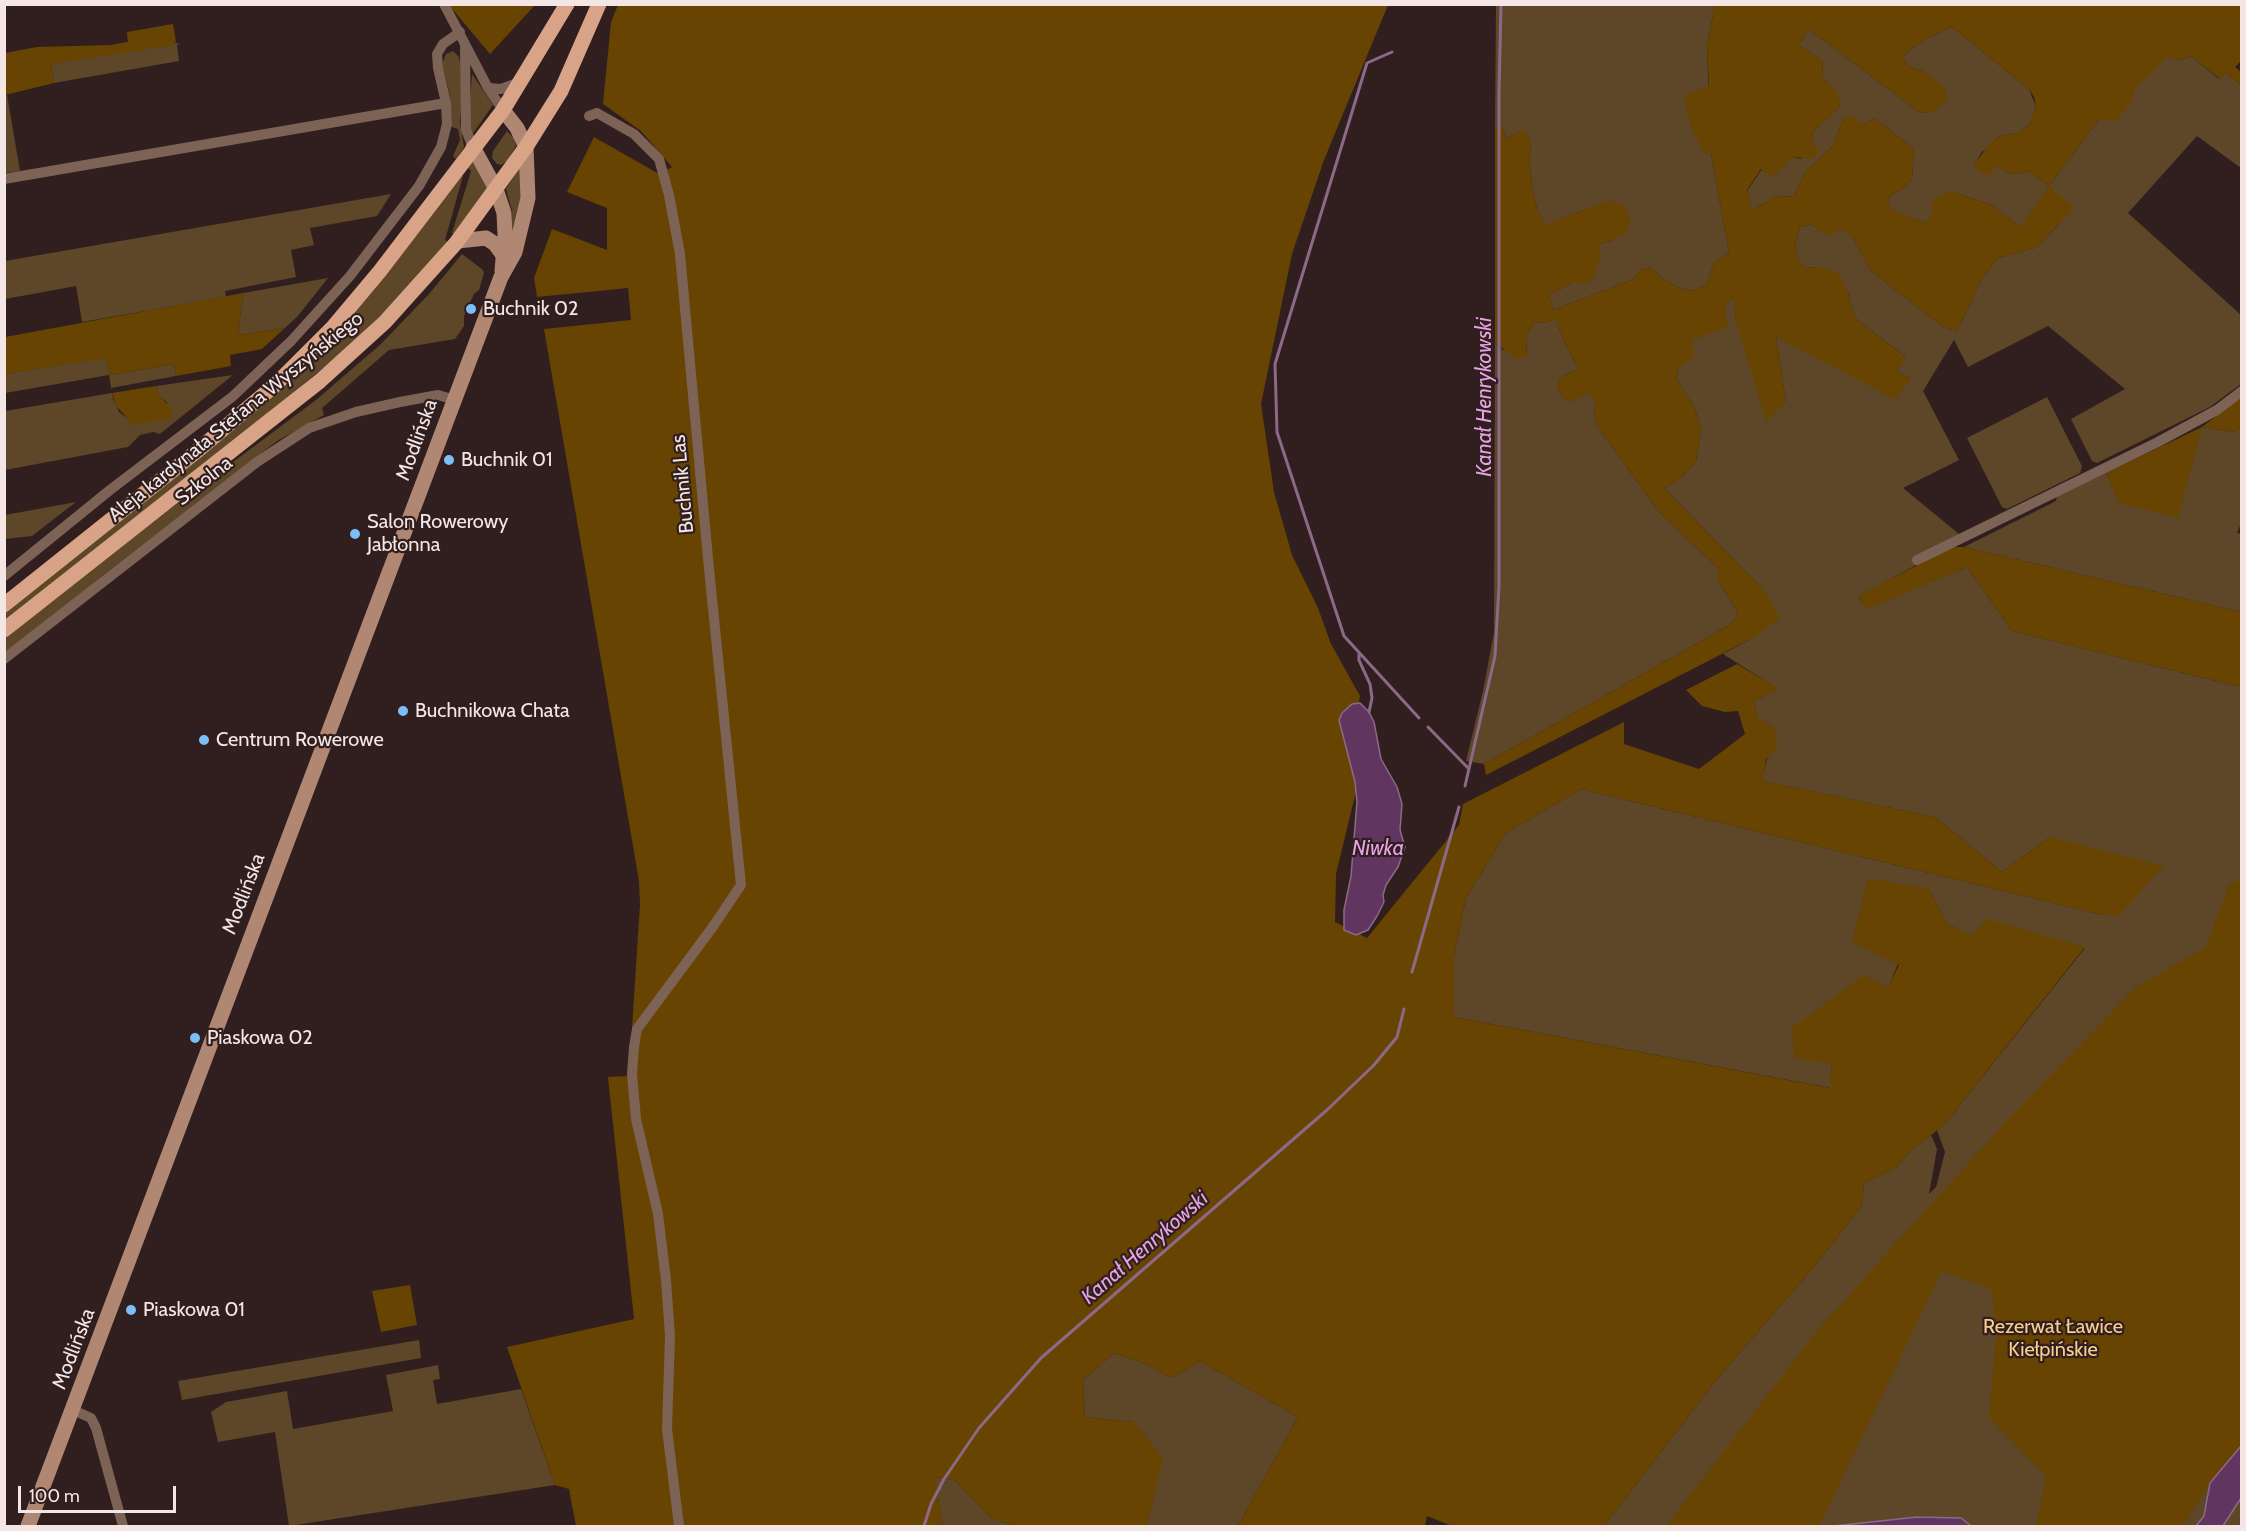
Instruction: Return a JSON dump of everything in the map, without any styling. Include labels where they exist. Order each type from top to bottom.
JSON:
[{"type":"main road","points":[[526,147],[503,110],[567,4]]},
{"type":"main road","points":[[526,147],[561,91],[599,4]]},
{"type":"main road","name":"Aleja kardynała Stefana Wyszyńskiego","points":[[4,605],[197,451],[275,385],[333,327],[380,271],[503,110]]},
{"type":"main road","name":"Modlińska","points":[[473,147],[496,189],[504,213],[505,235],[501,277]]},
{"type":"main road","name":"Aleja kardynała Stefana Wyszyńskiego","points":[[4,630],[320,381],[385,322],[457,242],[526,147]]},
{"type":"main road","name":"Modlińska","points":[[28,1527],[501,277],[515,252],[528,198],[526,147]]},
{"type":"main road","points":[[457,242],[486,238],[495,244],[503,255]]},
{"type":"street","points":[[444,4],[488,88],[503,110]]},
{"type":"street","points":[[4,576],[101,497],[232,397],[292,340],[350,276],[433,164],[446,130],[446,103],[437,54],[443,44],[463,37]]},
{"type":"street","points":[[463,37],[466,130],[473,147]]},
{"type":"street","points":[[488,88],[501,89],[523,80]]},
{"type":"street","points":[[4,179],[446,103]]},
{"type":"street","name":"Buchnik Las","points":[[593,115],[634,134],[659,159],[671,207],[680,254],[741,885],[638,1029],[634,1047],[632,1074],[636,1119],[658,1214],[666,1281],[670,1336],[667,1429],[679,1527]]},
{"type":"street","points":[[1917,560],[2158,442],[2217,410],[2241,391]]},
{"type":"street","name":"Szkolna","points":[[4,658],[257,462],[309,429],[356,412],[400,402],[438,395],[455,400]]},
{"type":"street","points":[[73,1410],[91,1418],[96,1428],[123,1527]]},
{"type":"green space","points":[[449,5],[535,5],[490,54]]},
{"type":"green space","points":[[618,5],[1388,5],[1324,160],[1292,254],[1261,404],[1274,492],[1292,555],[1318,608],[1331,644],[1360,696],[1357,713],[1358,783],[1336,874],[1335,922],[1367,938],[1459,825],[1463,804],[1624,722],[1624,744],[1699,769],[1745,734],[1738,711],[1725,712],[1702,706],[1686,690],[1737,664],[1779,689],[1754,701],[1757,717],[1774,728],[1778,746],[1766,759],[1763,781],[1935,817],[2002,872],[2050,837],[2164,866],[2118,916],[2103,915],[1581,789],[1506,833],[1466,898],[1454,955],[1454,1017],[1830,1088],[1832,1064],[1794,1058],[1792,1028],[1864,975],[1888,987],[1899,965],[1852,942],[1868,878],[1929,889],[1947,924],[1972,936],[1987,919],[2085,947],[1943,1126],[1910,1151],[1897,1167],[1864,1183],[1861,1207],[1817,1263],[1713,1384],[1604,1526],[1452,1526],[1427,1516],[1425,1526],[1238,1526],[1298,1417],[1200,1361],[1172,1378],[1146,1364],[1114,1353],[1083,1380],[1085,1417],[1134,1422],[1163,1458],[1147,1526],[1014,1526],[990,1517],[955,1480],[935,1477],[943,1526],[576,1526],[569,1489],[555,1485],[507,1347],[634,1319],[608,1077],[629,1076],[640,904],[639,881],[544,329],[631,320],[628,288],[537,297],[534,278],[552,229],[607,250],[607,208],[567,192],[594,137],[659,174],[672,167],[641,131],[603,104],[611,22]]},
{"type":"green space","points":[[1496,5],[1715,5],[1707,45],[1711,153],[1729,253],[1714,263],[1707,285],[1691,291],[1680,288],[1663,279],[1650,267],[1640,270],[1634,279],[1553,310],[1549,295],[1572,283],[1585,283],[1599,244],[1613,240],[1589,208],[1545,226],[1537,208],[1532,186],[1529,161],[1531,143],[1525,131],[1506,139],[1503,128],[1495,128]]},
{"type":"green space","points":[[1715,5],[2241,5],[2241,61],[2235,67],[2241,72],[2241,85],[2226,73],[2220,79],[2191,56],[2180,60],[2167,57],[2135,89],[2131,102],[2115,122],[2099,119],[2049,186],[2074,208],[2038,247],[1998,258],[1981,280],[1957,331],[1942,326],[1870,270],[1854,239],[1841,229],[1832,235],[1821,232],[1812,224],[1800,227],[1795,245],[1799,261],[1804,268],[1818,267],[1837,272],[1848,292],[1857,320],[1906,357],[1897,371],[1911,379],[1895,399],[1776,337],[1786,402],[1766,421],[1736,322],[1733,297],[1725,306],[1728,327],[1692,340],[1694,357],[1679,367],[1676,378],[1695,409],[1701,430],[1696,461],[1681,478],[1664,488],[1763,589],[1780,618],[1755,637],[1486,775],[1484,764],[1728,626],[1736,618],[1737,611],[1718,581],[1718,568],[1660,513],[1597,426],[1594,412],[1596,404],[1590,392],[1571,402],[1564,399],[1557,388],[1560,378],[1578,369],[1556,319],[1545,323],[1535,322],[1526,335],[1527,355],[1518,360],[1495,343],[1495,128],[1503,128],[1506,139],[1525,130],[1531,143],[1529,161],[1532,186],[1537,208],[1545,225],[1610,200],[1623,205],[1630,217],[1626,233],[1599,244],[1601,256],[1594,277],[1585,283],[1572,283],[1549,295],[1553,310],[1634,279],[1640,270],[1650,267],[1663,279],[1680,288],[1691,291],[1707,285],[1714,263],[1729,253],[1711,153],[1704,153],[1691,127],[1684,96],[1709,86],[1707,45]],"holes":[[[1952,27],[2029,89],[2036,107],[2030,124],[2018,133],[2000,136],[1987,147],[1974,165],[1981,174],[1989,175],[1998,165],[2014,174],[2029,171],[2049,186],[2021,227],[1991,205],[1951,191],[1932,200],[1932,214],[1926,223],[1892,210],[1887,203],[1892,194],[1904,188],[1912,179],[1914,149],[1874,119],[1863,125],[1853,115],[1843,119],[1833,146],[1805,172],[1794,196],[1775,197],[1752,210],[1747,190],[1761,169],[1772,177],[1792,157],[1812,159],[1819,152],[1811,141],[1814,131],[1840,106],[1838,93],[1822,77],[1823,62],[1799,45],[1809,29],[1919,112],[1931,113],[1947,100],[1946,88],[1926,73],[1908,66],[1903,58],[1910,49]]]},
{"type":"green space","points":[[173,24],[176,42],[171,44],[180,44],[51,64],[54,83],[5,95],[5,53],[37,47],[111,45],[128,42],[127,32]]},
{"type":"green space","points":[[1952,27],[2029,89],[2036,107],[2030,124],[2018,133],[2000,136],[1981,153],[1974,166],[1998,165],[2014,174],[2029,171],[2049,186],[2099,119],[2131,102],[2134,89],[2167,56],[2180,60],[2191,56],[2219,79],[2226,73],[2241,85],[2241,168],[2197,136],[2128,213],[2241,315],[2241,384],[2210,407],[2097,463],[2092,461],[2071,419],[2125,389],[2048,326],[1968,367],[1954,340],[1923,391],[1959,460],[1903,488],[1959,534],[1917,556],[1916,565],[1858,597],[1867,608],[1967,567],[2012,631],[2241,687],[2241,1526],[1604,1526],[1713,1384],[1817,1263],[1861,1207],[1864,1183],[1897,1167],[1910,1151],[1931,1135],[1937,1149],[1929,1194],[1936,1187],[1945,1152],[1937,1130],[1943,1126],[2085,948],[1973,937],[1947,924],[1929,889],[1888,988],[1864,975],[1832,1064],[1831,1088],[1454,1017],[1454,955],[1466,898],[1506,833],[1581,789],[2103,915],[2050,837],[2002,872],[1935,817],[1762,781],[1774,728],[1757,718],[1754,701],[1778,689],[1723,654],[1755,637],[1763,589],[1664,488],[1682,477],[1696,461],[1701,430],[1695,409],[1676,378],[1679,367],[1692,340],[1734,296],[1736,322],[1786,402],[1776,337],[1911,379],[1897,371],[1905,356],[1857,320],[1848,292],[1818,267],[1804,268],[1799,261],[1795,245],[1800,227],[1812,224],[1821,232],[1841,228],[1854,239],[1870,270],[1942,326],[1957,331],[1981,280],[1998,258],[2038,247],[2059,224],[2021,227],[1991,205],[1951,191],[1926,223],[1891,210],[1887,203],[1892,194],[1904,188],[1912,179],[1914,149],[1874,119],[1863,125],[1843,119],[1833,146],[1805,172],[1794,196],[1775,197],[1752,210],[1747,191],[1762,169],[1792,157],[1801,159],[1814,131],[1840,106],[1837,93],[1822,77],[1823,62],[1799,45],[1809,29],[1919,112],[1931,113],[1926,73],[1908,66],[1903,58],[1910,49]]},
{"type":"green space","points":[[127,32],[180,44],[177,45],[179,61],[54,83],[51,64],[102,47],[128,42]]},
{"type":"green space","points":[[453,51],[459,57],[463,76],[460,123],[464,147],[456,159],[453,156],[460,140],[458,129],[452,127],[450,96],[442,64],[446,54]]},
{"type":"green space","points":[[472,74],[493,105],[472,135],[469,124]]},
{"type":"green space","points":[[4,95],[7,95],[20,171],[5,173]]},
{"type":"green space","points":[[507,131],[514,138],[516,146],[507,161],[501,165],[492,158],[493,151]]},
{"type":"green space","points":[[473,159],[489,189],[454,234],[452,233],[471,171],[467,167]]},
{"type":"green space","points":[[520,167],[522,196],[512,233],[512,211],[506,189]]},
{"type":"green space","points":[[461,175],[463,176],[445,240],[448,242],[399,298],[356,341],[250,428],[5,621],[4,612],[343,326],[388,273]]},
{"type":"green space","points":[[391,194],[377,216],[310,228],[314,245],[291,250],[296,277],[225,291],[226,297],[82,322],[76,286],[5,299],[5,261]]},
{"type":"green space","points":[[462,254],[484,273],[479,290],[474,294],[464,316],[464,326],[455,339],[389,350],[322,408],[324,415],[277,441],[5,654],[5,639],[98,563],[316,400],[381,344],[429,294]]},
{"type":"green space","points":[[328,278],[297,317],[285,328],[238,335],[243,293]]},
{"type":"green space","points":[[243,293],[238,335],[285,328],[262,349],[230,355],[231,366],[176,376],[174,364],[110,375],[106,358],[5,374],[5,337]]},
{"type":"green space","points":[[1556,319],[1578,369],[1560,378],[1557,388],[1564,399],[1590,391],[1596,404],[1594,412],[1597,426],[1660,513],[1718,568],[1718,581],[1737,611],[1736,618],[1728,626],[1484,764],[1466,761],[1494,632],[1495,343],[1503,350],[1527,354],[1526,335],[1535,322],[1545,323]]},
{"type":"green space","points":[[106,357],[110,375],[174,364],[176,376],[111,388],[109,375],[5,393],[5,374]]},
{"type":"green space","points":[[233,375],[160,434],[153,432],[140,435],[128,447],[5,470],[5,411],[112,393],[119,412],[127,418],[131,425],[168,403],[159,396],[156,386]]},
{"type":"green space","points":[[156,386],[159,396],[171,407],[172,418],[131,425],[116,406],[112,393]]},
{"type":"green space","points":[[2047,397],[2082,466],[2080,473],[2007,509],[2002,507],[1967,438]]},
{"type":"green space","points":[[2241,397],[2241,428],[2233,432],[2202,427]]},
{"type":"green space","points":[[2202,427],[2233,432],[2241,428],[2242,521],[2237,533],[2241,534],[2241,612],[1964,547],[2056,501],[2057,496],[2106,473],[2120,503]]},
{"type":"green space","points":[[2202,427],[2178,518],[2119,503],[2106,473]]},
{"type":"green space","points":[[76,502],[32,536],[5,539],[5,515]]},
{"type":"green space","points":[[1952,547],[1964,547],[2241,612],[2241,687],[2012,631],[1967,567],[1867,609],[1858,596]]},
{"type":"green space","name":"Rezerwat Ławice Kiełpińskie","points":[[2241,879],[2241,1446],[2210,1483],[2183,1526],[2036,1526],[2046,1476],[1989,1417],[1997,1328],[1991,1289],[1942,1271],[1819,1526],[1666,1526],[1817,1331],[2001,1127],[2136,987],[2206,947],[2229,885]]},
{"type":"green space","points":[[410,1285],[417,1325],[381,1332],[372,1291]]},
{"type":"green space","points":[[419,1340],[421,1358],[182,1400],[178,1381]]},
{"type":"green space","points":[[1114,1353],[1146,1364],[1172,1378],[1200,1361],[1298,1417],[1238,1526],[1147,1526],[1134,1422],[1085,1417],[1083,1380]]},
{"type":"green space","points":[[438,1365],[440,1379],[433,1380],[437,1404],[521,1389],[555,1485],[289,1526],[275,1432],[218,1442],[211,1412],[226,1402],[287,1391],[293,1429],[393,1411],[386,1375]]},
{"type":"green space","points":[[934,1477],[955,1480],[990,1517],[1014,1526],[943,1526]]},
{"type":"water","name":"Niwka","points":[[1360,703],[1369,712],[1374,722],[1381,759],[1397,787],[1402,804],[1400,830],[1405,847],[1398,867],[1386,885],[1383,895],[1384,902],[1377,916],[1368,930],[1356,935],[1344,930],[1344,910],[1351,876],[1357,802],[1355,782],[1339,720],[1342,713],[1352,704]]},
{"type":"water","points":[[2241,1446],[2241,1498],[2223,1526],[2196,1526],[2204,1516],[2210,1483]]},
{"type":"water","points":[[1917,1517],[1961,1518],[1971,1526],[1834,1526]]},
{"type":"waterway","name":"Kanał Henrykowski","points":[[1465,786],[1495,656],[1499,586],[1501,4]]},
{"type":"waterway","points":[[1392,52],[1367,63],[1275,364],[1277,432],[1344,636],[1419,718]]},
{"type":"waterway","points":[[1359,653],[1359,660],[1370,684],[1372,698],[1369,712]]},
{"type":"waterway","points":[[1428,727],[1469,769]]},
{"type":"waterway","name":"Kanał Henrykowski","points":[[1412,972],[1459,807]]},
{"type":"waterway","name":"Kanał Henrykowski","points":[[924,1526],[931,1504],[944,1479],[979,1428],[1041,1358],[1327,1110],[1374,1065],[1397,1037],[1404,1009]]},
{"type":"place","name":"Buchnik 02","points":[[471,309]]},
{"type":"place","name":"Buchnik 01","points":[[449,460]]},
{"type":"place","name":"Salon Rowerowy Jabłonna","points":[[355,534]]},
{"type":"place","name":"Buchnikowa Chata","points":[[403,711]]},
{"type":"place","name":"Centrum Rowerowe","points":[[204,740]]},
{"type":"place","name":"Piaskowa 02","points":[[195,1038]]},
{"type":"place","name":"Piaskowa 01","points":[[131,1310]]}]
